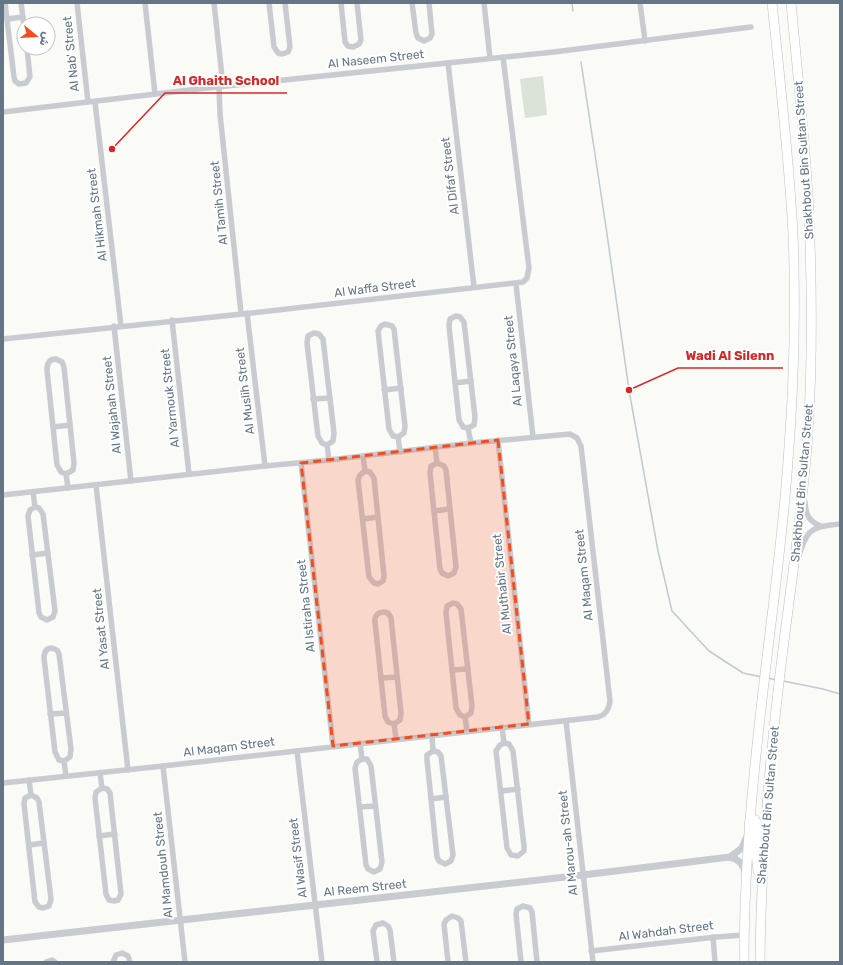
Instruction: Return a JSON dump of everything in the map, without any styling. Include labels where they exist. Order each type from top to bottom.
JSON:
[{"type":"main road","name":"Shakhbout Bin Sultan Street","points":[[744,962],[749,826],[782,528],[788,462],[794,354],[792,227],[785,123],[772,3]]},
{"type":"main road","name":"Shakhbout Bin Sultan Street","points":[[760,962],[761,886],[768,787],[784,647],[795,569],[808,431],[810,376],[812,281],[808,194],[791,3]]},
{"type":"main road","points":[[749,826],[754,820],[758,823],[757,862],[761,886]]},
{"type":"street","points":[[5,3],[14,77],[19,84],[26,83],[30,77],[28,56]]},
{"type":"street","points":[[22,3],[23,16]]},
{"type":"street","name":"Al Nab' Street","points":[[77,3],[88,102]]},
{"type":"street","points":[[145,3],[155,94]]},
{"type":"street","name":"Al Tamih Street","points":[[214,3],[219,87],[218,106],[239,290],[242,298],[244,313]]},
{"type":"street","points":[[269,3],[274,47],[278,53],[282,54],[288,52],[290,47],[285,3]]},
{"type":"street","points":[[341,3],[345,42],[348,46],[353,47],[359,44],[361,40],[357,3]]},
{"type":"street","points":[[412,3],[416,33],[419,39],[424,41],[432,34],[429,3]]},
{"type":"street","points":[[484,3],[490,58]]},
{"type":"street","points":[[640,3],[645,41]]},
{"type":"street","points":[[7,18],[16,17]]},
{"type":"street","name":"Al Naseem Street","points":[[3,112],[645,41],[751,27]]},
{"type":"street","points":[[503,57],[528,268],[528,275],[525,280],[516,284]]},
{"type":"street","name":"Al Difaf Street","points":[[448,62],[474,287]]},
{"type":"street","name":"Al Hikmah Street","points":[[95,102],[121,326]]},
{"type":"street","name":"Al Waffa Street","points":[[3,339],[474,287],[516,284]]},
{"type":"street","name":"Al Laqaya Street","points":[[516,284],[533,436]]},
{"type":"street","name":"Al Muslih Street","points":[[244,313],[265,466]]},
{"type":"street","points":[[456,316],[462,318],[464,322],[471,381],[475,420],[472,426],[468,428],[462,425],[460,420],[455,383],[449,326],[450,319],[456,316]]},
{"type":"street","name":"Al Yarmouk Street","points":[[172,320],[189,474]]},
{"type":"street","points":[[385,324],[392,326],[394,329],[401,388],[405,429],[404,434],[398,437],[393,436],[389,432],[384,390],[378,331],[381,326],[385,324]]},
{"type":"street","name":"Al Wajahah Street","points":[[114,326],[131,481]]},
{"type":"street","points":[[314,333],[320,335],[322,339],[330,398],[334,436],[333,441],[327,444],[322,443],[318,439],[313,399],[306,343],[308,336],[314,333]]},
{"type":"street","points":[[54,359],[59,359],[63,365],[70,425],[74,468],[71,472],[66,474],[59,470],[57,465],[47,370],[48,363],[54,359]]},
{"type":"street","points":[[455,383],[471,381]]},
{"type":"street","points":[[384,390],[401,388]]},
{"type":"street","points":[[313,399],[330,398]]},
{"type":"street","points":[[53,427],[70,425]]},
{"type":"street","points":[[468,428],[471,443]]},
{"type":"street","name":"Al Maqam Street","points":[[3,495],[329,460],[533,436],[565,433],[573,434],[579,440],[582,456],[610,704],[607,712],[600,717],[3,783]]},
{"type":"street","points":[[398,437],[400,452]]},
{"type":"street","name":"Al Muthabir Street","points":[[498,440],[529,724]]},
{"type":"street","points":[[327,444],[329,460]]},
{"type":"street","points":[[435,447],[437,463]]},
{"type":"street","points":[[363,456],[365,472]]},
{"type":"street","name":"Al Istiraha Street","points":[[301,463],[333,746]]},
{"type":"street","points":[[437,463],[442,464],[445,468],[456,569],[454,573],[448,576],[444,575],[440,569],[430,470],[433,465],[437,463]]},
{"type":"street","points":[[365,472],[370,472],[373,476],[378,517],[384,577],[383,581],[378,584],[370,578],[358,480],[360,475],[365,472]]},
{"type":"street","points":[[66,474],[68,488]]},
{"type":"street","name":"Al Yasat Street","points":[[96,485],[128,770]]},
{"type":"street","points":[[803,488],[807,517],[815,524],[821,526]]},
{"type":"street","points":[[33,492],[35,507]]},
{"type":"street","points":[[35,507],[39,508],[42,512],[48,553],[54,613],[51,619],[47,620],[40,617],[39,613],[32,555],[28,516],[30,510],[35,507]]},
{"type":"street","points":[[434,511],[450,509]]},
{"type":"street","points":[[363,519],[378,517]]},
{"type":"street","points":[[795,569],[807,536],[812,530],[821,526],[840,524]]},
{"type":"street","points":[[32,555],[48,553]]},
{"type":"street","points":[[453,603],[457,604],[461,609],[468,669],[472,708],[470,715],[465,717],[460,715],[457,711],[452,670],[446,610],[449,605],[453,603]]},
{"type":"street","points":[[382,612],[388,613],[391,618],[401,716],[400,720],[394,724],[388,722],[385,718],[375,620],[376,616],[382,612]]},
{"type":"street","points":[[50,648],[56,649],[59,654],[71,755],[64,761],[59,760],[55,752],[50,714],[44,658],[45,651],[50,648]]},
{"type":"street","points":[[452,670],[468,669]]},
{"type":"street","points":[[381,678],[397,676]]},
{"type":"street","points":[[50,714],[66,713]]},
{"type":"street","points":[[465,717],[467,731]]},
{"type":"street","name":"Al Marou-ah Street","points":[[566,721],[592,962]]},
{"type":"street","points":[[394,724],[396,739]]},
{"type":"street","points":[[502,727],[504,743]]},
{"type":"street","points":[[432,735],[434,751]]},
{"type":"street","points":[[360,743],[362,758]]},
{"type":"street","points":[[504,743],[509,744],[513,748],[518,789],[524,849],[520,855],[516,856],[511,855],[507,848],[496,751],[500,745],[504,743]]},
{"type":"street","name":"Al Wasif Street","points":[[296,751],[322,962]]},
{"type":"street","points":[[434,751],[438,752],[441,756],[453,855],[451,861],[445,864],[439,861],[438,857],[426,758],[429,753],[434,751]]},
{"type":"street","points":[[362,758],[367,759],[370,763],[376,806],[382,865],[380,869],[374,872],[368,869],[366,865],[355,766],[362,758]]},
{"type":"street","points":[[64,761],[66,776]]},
{"type":"street","name":"Al Mamdouh Street","points":[[163,766],[185,962]]},
{"type":"street","points":[[100,773],[102,788]]},
{"type":"street","points":[[29,780],[31,795]]},
{"type":"street","points":[[102,788],[107,789],[110,794],[115,834],[121,894],[118,900],[114,901],[109,900],[106,896],[99,836],[95,796],[98,790],[102,788]]},
{"type":"street","points":[[501,791],[518,789]]},
{"type":"street","points":[[31,795],[36,796],[39,800],[51,902],[47,907],[43,908],[39,907],[35,902],[24,802],[27,797],[31,795]]},
{"type":"street","points":[[431,799],[446,797]]},
{"type":"street","points":[[360,807],[376,806]]},
{"type":"street","points":[[730,857],[742,848],[747,840],[749,826]]},
{"type":"street","points":[[99,836],[115,834]]},
{"type":"street","points":[[29,845],[44,843]]},
{"type":"street","points":[[730,857],[736,859],[741,864],[745,871],[746,878]]},
{"type":"street","name":"Al Reem Street","points":[[3,940],[583,875],[730,857]]},
{"type":"street","points":[[521,962],[516,914],[519,908],[523,906],[528,907],[532,912],[538,962]]},
{"type":"street","points":[[448,962],[444,924],[446,920],[452,916],[456,916],[461,921],[466,962]]},
{"type":"street","points":[[377,962],[373,931],[376,926],[382,923],[388,926],[390,930],[394,962]]},
{"type":"street","name":"Al Wahdah Street","points":[[591,951],[744,935]]},
{"type":"street","points":[[714,937],[715,962]]},
{"type":"street","points":[[114,962],[116,955],[122,953],[128,956],[130,962]]},
{"type":"street","points":[[46,962],[52,960],[56,962]]},
{"type":"highlighted area","points":[[498,440],[529,724],[333,746],[301,463]]},
{"type":"shaded area","points":[[543,76],[547,115],[525,118],[520,79]]},
{"type":"waterway","points":[[572,3],[573,11]]},
{"type":"waterway","points":[[581,62],[629,390],[658,551],[672,611],[709,651],[743,673],[762,677]]},
{"type":"waterway","points":[[768,678],[776,680]]},
{"type":"waterway","points":[[783,681],[840,694]]},
{"type":"place","name":"Al Ghaith School","points":[[112,149]]},
{"type":"place","name":"Wadi Al Silenn","points":[[629,390]]}]
